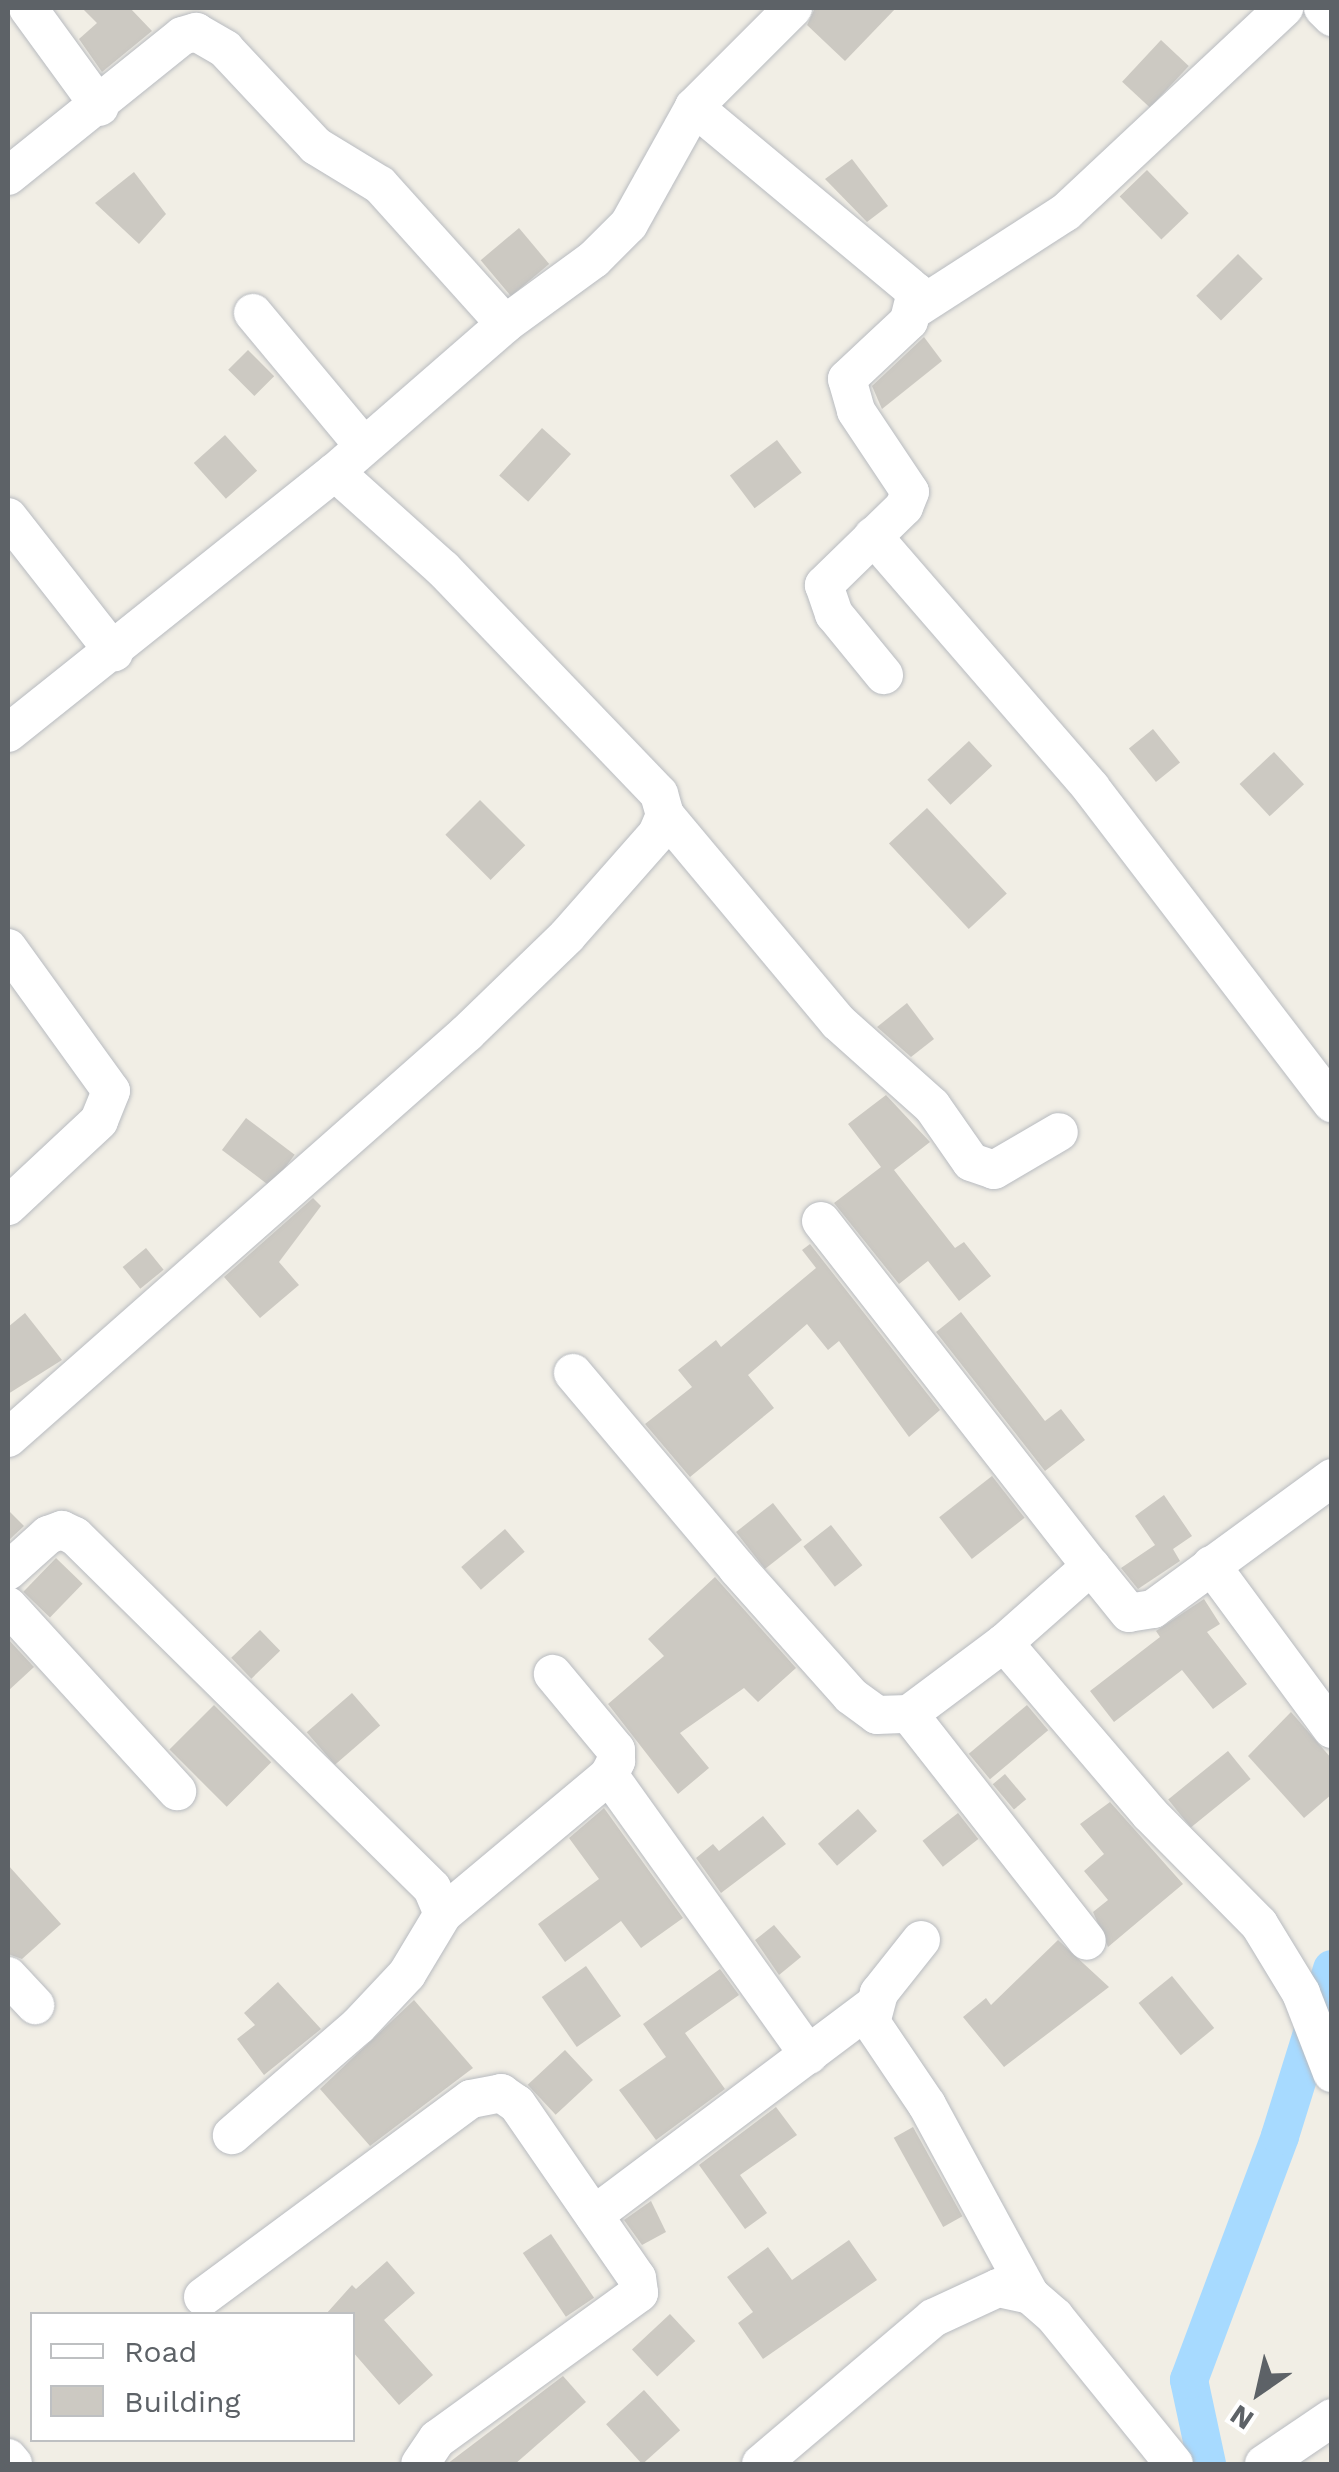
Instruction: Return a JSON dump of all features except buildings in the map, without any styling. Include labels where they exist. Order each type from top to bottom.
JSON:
[{"type":"street","points":[[28,8],[100,107]]},
{"type":"street","points":[[8,733],[335,472],[505,324],[594,259],[629,224],[694,107],[792,8]]},
{"type":"street","points":[[884,675],[824,597],[831,573],[873,536],[910,492],[856,411],[847,379],[918,308],[1066,212],[1284,8]]},
{"type":"street","points":[[1323,8],[1332,16]]},
{"type":"street","points":[[8,176],[100,107],[182,36],[212,38],[292,126],[380,184],[505,324]]},
{"type":"street","points":[[694,107],[901,276],[916,292],[918,308]]},
{"type":"street","points":[[253,314],[364,446]]},
{"type":"street","points":[[335,472],[442,569],[659,794],[665,814],[838,1022],[932,1106],[971,1162],[994,1170],[1059,1132]]},
{"type":"street","points":[[8,517],[114,652]]},
{"type":"street","points":[[873,536],[1091,788],[1332,1103]]},
{"type":"street","points":[[8,1438],[468,1034],[567,936],[656,834],[665,814]]},
{"type":"street","points":[[8,948],[111,1091],[99,1121],[8,1206]]},
{"type":"street","points":[[820,1221],[1117,1602],[1141,1614],[1332,1478]]},
{"type":"street","points":[[574,1372],[851,1696],[878,1715],[909,1714],[1004,1643],[1091,1566]]},
{"type":"street","points":[[8,1571],[48,1535],[62,1530],[76,1536],[432,1888],[443,1914]]},
{"type":"street","points":[[1211,1565],[1332,1728]]},
{"type":"street","points":[[8,1606],[176,1791]]},
{"type":"street","points":[[1004,1643],[1150,1814],[1250,1913],[1300,1993],[1327,2058]]},
{"type":"street","points":[[232,2135],[358,2026],[408,1974],[443,1914],[609,1775],[616,1750],[553,1674]]},
{"type":"street","points":[[909,1714],[1088,1941]]},
{"type":"street","points":[[609,1775],[809,2055]]},
{"type":"street","points":[[594,2216],[870,2008],[922,1940]]},
{"type":"street","points":[[8,1976],[35,2005]]},
{"type":"street","points":[[870,2008],[870,2022],[926,2105],[1030,2295],[1096,2362],[1174,2464]]},
{"type":"street","points":[[203,2297],[484,2092],[517,2104],[638,2278],[638,2293],[437,2440],[420,2464]]},
{"type":"street","points":[[761,2464],[933,2318],[998,2288],[1030,2295]]},
{"type":"street","points":[[1264,2464],[1332,2418]]},
{"type":"street","points":[[8,2458],[13,2464]]},
{"type":"waterway","points":[[1207,2464],[1189,2380],[1280,2136],[1332,1969]]}]
